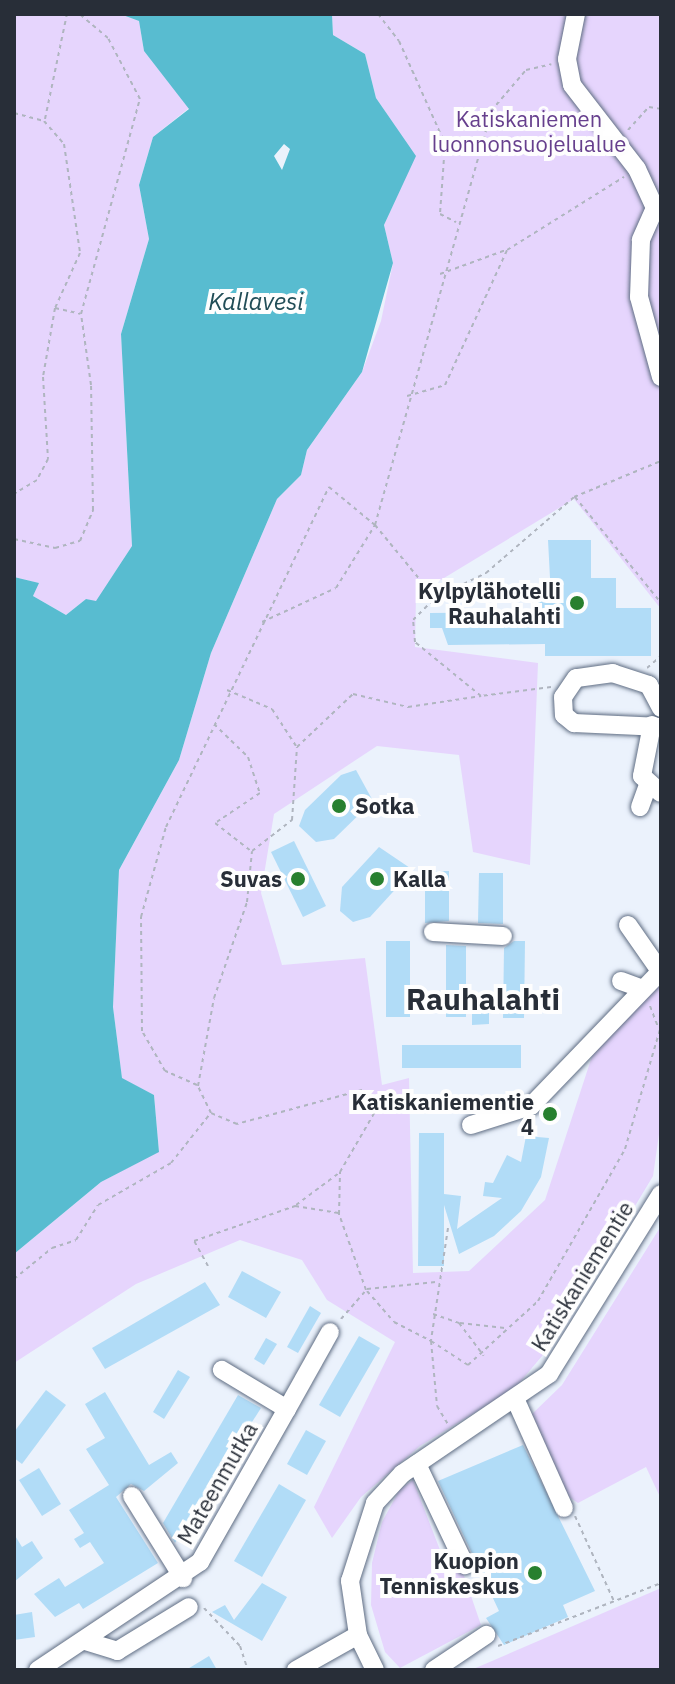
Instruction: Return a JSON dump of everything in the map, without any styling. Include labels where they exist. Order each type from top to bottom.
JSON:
[{"type":"street","points":[[576,14],[567,59],[572,85],[637,169],[658,205],[641,240],[639,297],[661,377]]},
{"type":"street","points":[[640,807],[654,789],[641,764],[656,726],[574,723],[564,715],[568,684],[613,673],[637,677],[661,708]]},
{"type":"street","points":[[471,1125],[531,1106],[598,1031],[661,971],[628,925]]},
{"type":"street","points":[[433,932],[503,936]]},
{"type":"street","points":[[621,981],[643,989]]},
{"type":"street","name":"Katiskaniementie","points":[[375,1670],[358,1635],[350,1581],[360,1534],[375,1503],[417,1464],[517,1403],[549,1374],[661,1194]]},
{"type":"street","points":[[287,1409],[330,1332]]},
{"type":"street","name":"Mateenmutka","points":[[38,1670],[183,1578],[200,1562],[287,1409],[222,1370]]},
{"type":"street","points":[[517,1403],[564,1508]]},
{"type":"street","points":[[417,1464],[465,1565]]},
{"type":"street","points":[[132,1496],[183,1578]]},
{"type":"street","points":[[85,1641],[117,1651],[189,1607]]},
{"type":"street","points":[[296,1670],[358,1635]]},
{"type":"street","points":[[434,1670],[486,1638]]},
{"type":"path","points":[[44,121],[67,14]]},
{"type":"path","points":[[14,539],[55,548],[80,541],[93,510],[91,385],[81,314],[140,99],[108,38],[79,14]]},
{"type":"path","points":[[378,14],[399,41],[445,144],[440,214],[456,223]]},
{"type":"path","points":[[260,623],[336,588],[375,525],[440,274],[491,111],[526,70],[567,59]]},
{"type":"path","points":[[617,143],[649,107],[661,109]]},
{"type":"path","points":[[14,113],[44,121],[64,144],[79,207],[80,253],[55,308],[43,377],[48,459],[37,480],[14,494]]},
{"type":"path","points":[[440,274],[507,250],[637,169]]},
{"type":"path","points":[[406,396],[445,385],[507,250]]},
{"type":"path","points":[[55,308],[81,314]]},
{"type":"path","points":[[481,696],[415,642],[413,620],[435,598],[486,573],[574,497],[661,461]]},
{"type":"path","points":[[198,1086],[165,1071],[142,1031],[141,917],[166,827],[227,690],[329,487],[375,525],[435,598]]},
{"type":"path","points":[[574,497],[661,603]]},
{"type":"path","points":[[637,677],[661,656]]},
{"type":"path","points":[[297,747],[353,694],[408,707],[568,684]]},
{"type":"path","points":[[208,1266],[194,1241],[295,1206],[340,1172],[376,1110],[362,1090],[237,1124],[211,1113],[198,1086],[214,998],[247,902],[252,851],[292,820],[297,747],[272,709],[227,690]]},
{"type":"path","points":[[213,723],[248,757],[260,793],[215,823],[252,851]]},
{"type":"path","points":[[340,1172],[339,1214],[366,1290],[394,1322],[468,1365],[485,1357],[507,1328],[538,1301],[625,1149],[660,1027],[643,989]]},
{"type":"path","points":[[14,1279],[52,1248],[76,1240],[98,1205],[171,1163],[211,1113]]},
{"type":"path","points":[[295,1206],[339,1214]]},
{"type":"path","points":[[448,1228],[431,1341],[437,1406],[457,1439]]},
{"type":"path","points":[[330,1332],[366,1290],[439,1282]]},
{"type":"path","points":[[433,1314],[459,1323],[507,1328]]},
{"type":"path","points":[[459,1323],[485,1357]]},
{"type":"path","points":[[564,1508],[580,1520],[614,1602]]},
{"type":"path","points":[[486,1638],[504,1648],[661,1583]]},
{"type":"path","points":[[214,1627],[240,1646],[248,1670]]},
{"type":"green space","points":[[14,14],[120,14],[139,21],[144,51],[189,108],[153,137],[139,185],[149,239],[121,334],[132,546],[96,602],[86,599],[66,615],[33,596],[38,583],[14,577]]},
{"type":"green space","name":"Katiskaniemen luonnonsuojelualue","points":[[332,14],[661,14],[661,609],[574,499],[416,595],[415,647],[538,663],[530,865],[473,852],[459,755],[377,746],[274,814],[261,893],[282,965],[365,958],[382,1085],[409,1078],[413,1273],[469,1271],[545,1200],[598,1038],[661,981],[661,1120],[653,1176],[553,1343],[515,1388],[420,1446],[361,1497],[332,1538],[314,1507],[395,1342],[327,1300],[302,1260],[240,1240],[136,1284],[14,1363],[14,1254],[101,1182],[159,1151],[154,1095],[122,1079],[113,1007],[119,870],[179,760],[211,653],[277,499],[301,475],[307,450],[362,372],[381,321],[393,263],[384,225],[415,156],[376,98],[365,54],[333,35]]},
{"type":"green space","points":[[661,1226],[661,1499],[646,1467],[578,1503],[563,1493],[531,1415],[562,1385]]},
{"type":"green space","points":[[413,1480],[445,1563],[460,1564],[481,1625],[400,1668],[385,1652],[371,1605],[372,1563],[382,1522],[400,1489]]},
{"type":"green space","points":[[661,1588],[661,1670],[471,1670]]},
{"type":"water","name":"Kallavesi","points":[[120,14],[332,14],[333,35],[365,54],[376,98],[416,156],[384,225],[393,263],[362,372],[307,450],[301,475],[277,499],[211,653],[179,760],[119,870],[113,1007],[122,1078],[154,1095],[159,1152],[101,1182],[14,1254],[14,577],[39,583],[33,596],[66,615],[86,599],[96,601],[132,546],[121,334],[149,239],[139,185],[153,137],[189,109],[144,51],[139,21]],"holes":[[[284,144],[290,149],[282,170],[274,156]]]},
{"type":"building","name":"Kylpylähotelli Rauhalahti","points":[[548,540],[591,540],[591,578],[616,578],[616,608],[651,608],[651,656],[545,656],[545,644],[448,645],[442,628],[430,628],[430,613],[538,612],[538,597],[551,597]]},
{"type":"building","name":"Sotka","points":[[356,770],[373,801],[334,839],[316,842],[299,826],[305,810],[341,775]]},
{"type":"building","name":"Suvas","points":[[294,841],[326,906],[303,917],[271,852]]},
{"type":"building","name":"Kalla","points":[[379,847],[413,870],[370,917],[353,922],[340,911],[342,887]]},
{"type":"building","points":[[425,871],[449,871],[449,921],[425,923]]},
{"type":"building","points":[[479,873],[503,873],[503,924],[478,923]]},
{"type":"building","points":[[386,941],[410,941],[410,1017],[386,1017]]},
{"type":"building","points":[[514,941],[525,941],[524,1018],[503,1018],[504,948]]},
{"type":"building","points":[[446,945],[466,946],[466,1017],[446,1017]]},
{"type":"building","points":[[489,1013],[489,1024],[472,1025],[472,1014]]},
{"type":"building","points":[[402,1045],[521,1045],[521,1068],[402,1068]]},
{"type":"building","points":[[419,1133],[444,1133],[444,1194],[461,1196],[457,1229],[502,1198],[483,1196],[485,1182],[493,1183],[507,1155],[521,1162],[526,1136],[549,1138],[541,1177],[521,1211],[494,1236],[459,1254],[444,1205],[444,1266],[418,1266]]},
{"type":"building","points":[[242,1271],[281,1292],[266,1318],[228,1297]]},
{"type":"building","points":[[205,1282],[220,1305],[105,1369],[92,1348]]},
{"type":"building","points":[[310,1306],[321,1313],[298,1353],[287,1347]]},
{"type":"building","points":[[359,1336],[380,1348],[340,1417],[319,1405]]},
{"type":"building","points":[[266,1338],[277,1344],[264,1365],[254,1359]]},
{"type":"building","points":[[178,1370],[190,1377],[164,1419],[153,1412]]},
{"type":"building","points":[[46,1390],[66,1405],[22,1464],[14,1458],[14,1432]]},
{"type":"building","points":[[105,1392],[149,1465],[171,1452],[178,1463],[144,1491],[131,1484],[116,1497],[158,1563],[83,1609],[79,1603],[55,1617],[34,1594],[59,1578],[65,1587],[104,1563],[90,1542],[80,1548],[74,1539],[84,1533],[69,1510],[109,1485],[86,1449],[105,1438],[85,1404]]},
{"type":"building","points":[[238,1395],[261,1408],[175,1543],[163,1523]]},
{"type":"building","points":[[306,1430],[326,1441],[307,1475],[287,1464]]},
{"type":"building","points":[[523,1445],[595,1591],[563,1605],[568,1617],[504,1645],[486,1618],[499,1611],[438,1481]]},
{"type":"building","points":[[39,1468],[61,1504],[42,1516],[19,1480]]},
{"type":"building","points":[[279,1484],[306,1500],[262,1577],[234,1561]]},
{"type":"building","points":[[14,1534],[22,1547],[32,1541],[43,1558],[14,1582]]},
{"type":"building","points":[[262,1583],[287,1597],[262,1641],[212,1612],[225,1605],[234,1620]]},
{"type":"building","points":[[32,1612],[35,1637],[14,1640],[14,1615]]},
{"type":"building","points":[[209,1656],[217,1670],[186,1670]]},
{"type":"place","name":"Kylpylähotelli Rauhalahti","points":[[577,603]]},
{"type":"place","name":"Sotka","points":[[339,806]]},
{"type":"place","name":"Suvas","points":[[298,879]]},
{"type":"place","name":"Kalla","points":[[377,879]]},
{"type":"place","name":"Katiskaniementie 4","points":[[550,1114]]},
{"type":"place","name":"Kuopion Tenniskeskus","points":[[535,1573]]},
{"type":"district","name":"Rauhalahti","points":[[483,999]]}]
